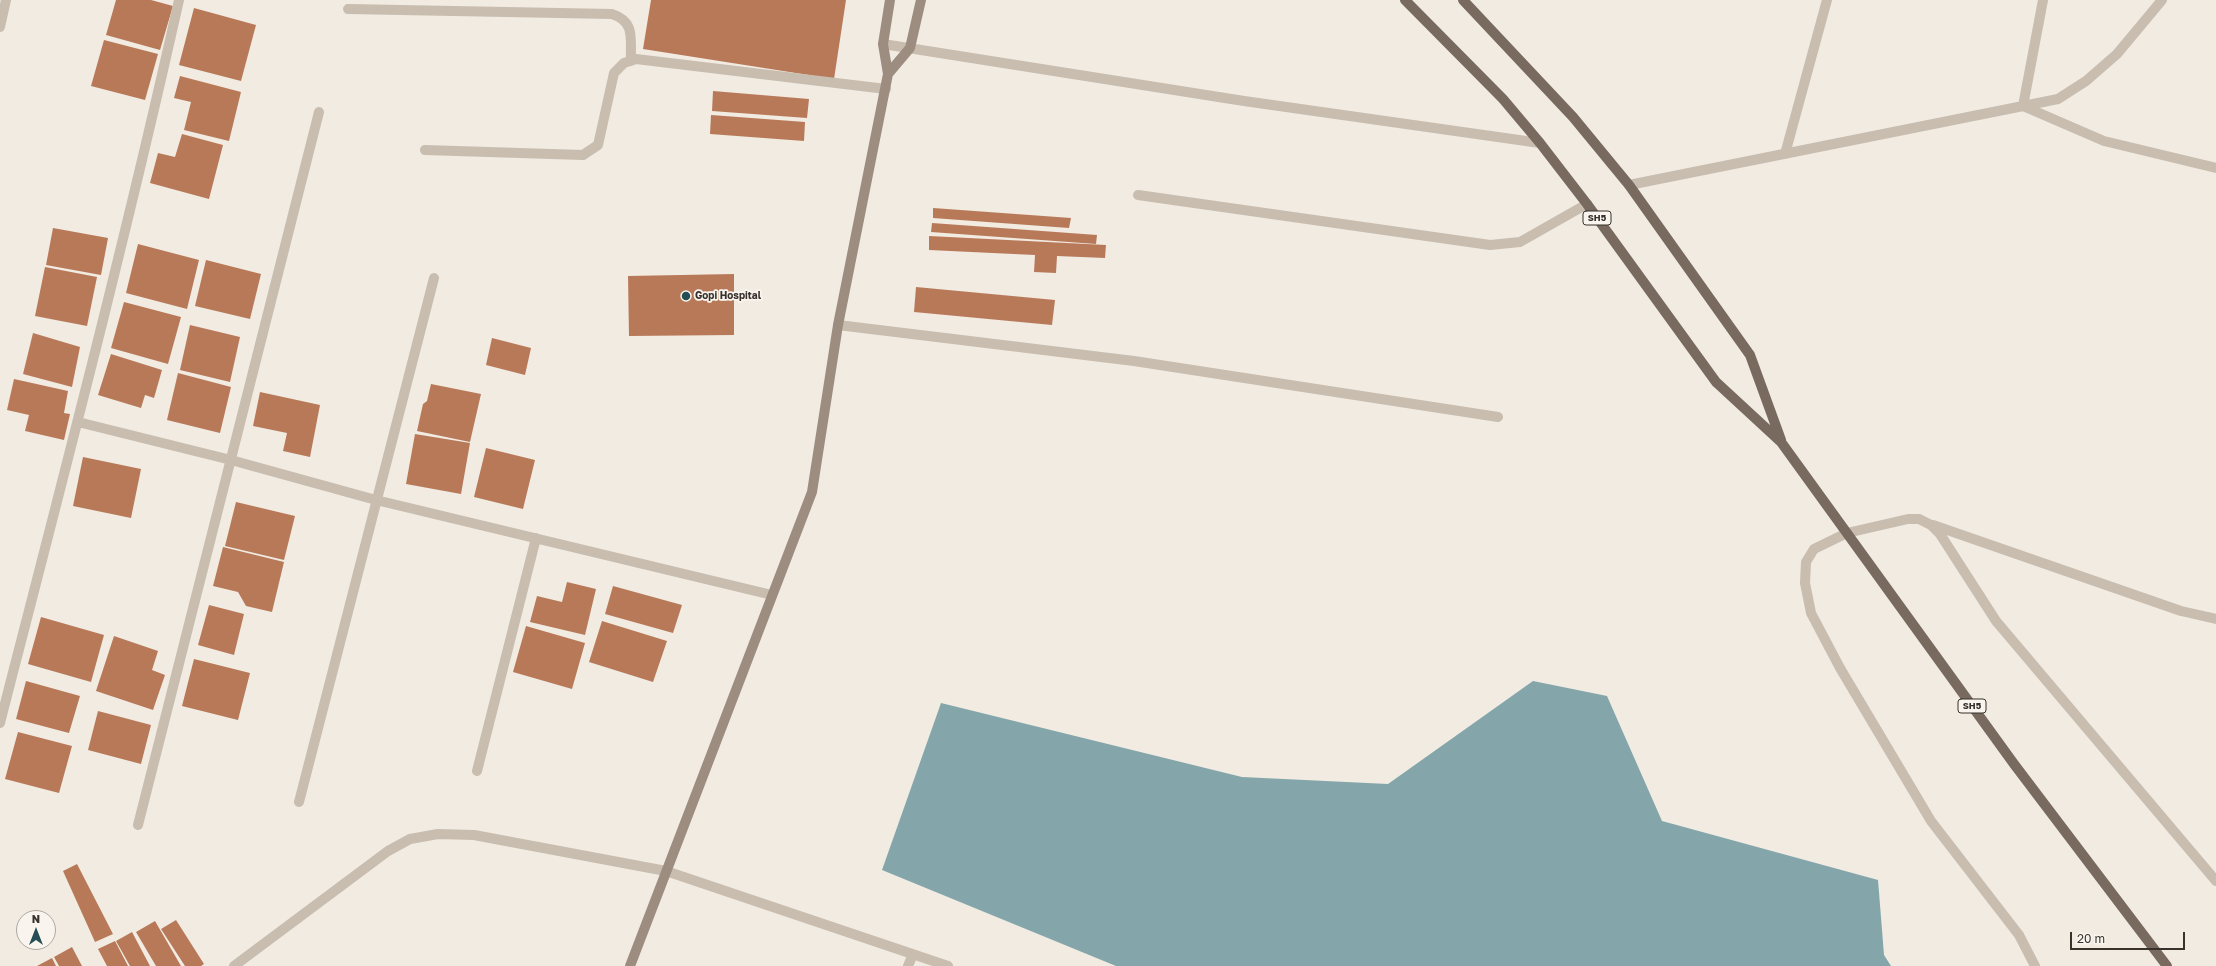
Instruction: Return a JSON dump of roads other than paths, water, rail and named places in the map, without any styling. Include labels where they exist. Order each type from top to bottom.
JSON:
[{"type":"main road","points":[[630,966],[812,492],[838,325],[886,89],[888,74],[883,44],[890,0]]},
{"type":"main road","points":[[888,74],[910,48],[921,0]]},
{"type":"main road","name":"SH5","points":[[1406,0],[1502,100],[1540,143],[1587,204],[1716,382],[1781,442],[2014,764],[2166,966]]},
{"type":"main road","name":"SH5","points":[[1463,0],[1573,117],[1629,185],[1750,355],[1781,442]]},
{"type":"street","points":[[0,27],[6,0]]},
{"type":"street","points":[[0,723],[78,422],[150,131],[179,0]]},
{"type":"street","points":[[1785,154],[1827,0]]},
{"type":"street","points":[[2023,106],[2043,0]]},
{"type":"street","points":[[1629,185],[2058,100],[2086,81],[2117,54],[2162,0]]},
{"type":"street","points":[[348,9],[612,14],[623,18],[630,27],[631,61]]},
{"type":"street","points":[[883,44],[1244,101],[1540,143]]},
{"type":"street","points":[[425,150],[583,155],[598,145],[614,73],[624,63],[636,59],[886,89]]},
{"type":"street","points":[[2023,106],[2104,141],[2216,168]]},
{"type":"street","points":[[138,825],[319,112]]},
{"type":"street","points":[[1138,196],[1490,245],[1520,242],[1587,204]]},
{"type":"street","points":[[299,802],[434,278]]},
{"type":"street","points":[[838,325],[1134,361],[1498,417]]},
{"type":"street","points":[[78,422],[231,460],[376,500],[772,594]]},
{"type":"street","points":[[2035,966],[2019,935],[1931,821],[1840,668],[1811,613],[1805,583],[1806,562],[1814,549],[1847,533],[1908,519],[1918,519],[2181,611],[2216,619]]},
{"type":"street","points":[[1932,525],[1940,534],[1996,621],[2216,881]]},
{"type":"street","points":[[477,771],[536,538]]},
{"type":"street","points":[[234,966],[388,851],[410,839],[438,834],[474,835],[666,871],[948,966]]},
{"type":"street","points":[[908,966],[913,954]]},
{"type":"water","points":[[1533,681],[1607,696],[1662,821],[1878,880],[1884,955],[1891,966],[1116,966],[882,870],[941,703],[1242,777],[1388,784]]},
{"type":"place","name":"Gopi Hospital","points":[[686,296]]}]
